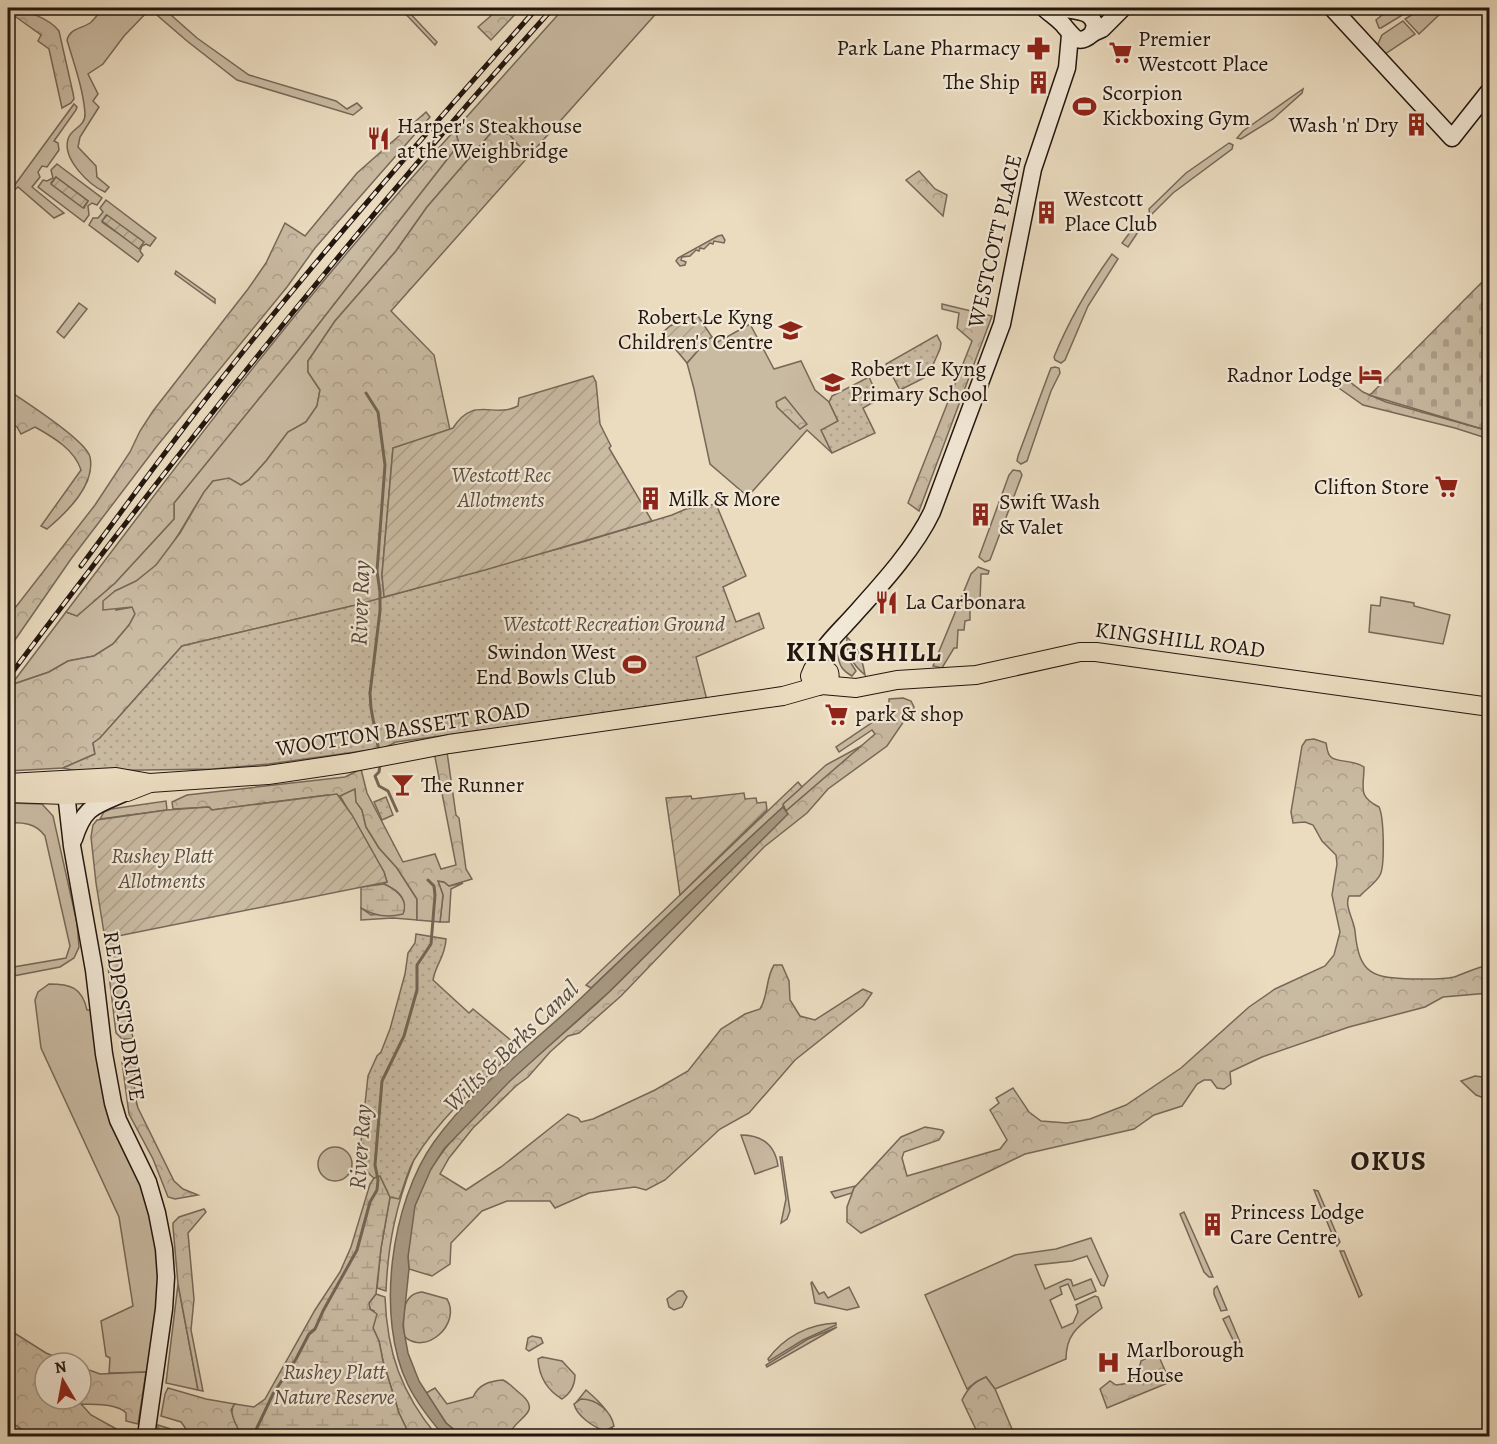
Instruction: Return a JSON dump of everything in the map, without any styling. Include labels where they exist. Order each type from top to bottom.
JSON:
[{"type":"main road","points":[[1044,8],[1068,32],[1080,40],[1090,35],[1094,20],[1081,10],[1068,18],[1068,32]]},
{"type":"main road","name":"WESTCOTT PLACE","points":[[1067,68],[1080,53],[1090,35],[1102,29],[1124,8]]},
{"type":"main road","points":[[1332,8],[1452,138],[1490,90]]},
{"type":"main road","name":"WESTCOTT PLACE","points":[[821,676],[823,649],[872,594],[920,533],[935,503],[1002,324],[1037,154],[1067,68],[1068,32]]},
{"type":"main road","name":"KINGSHILL ROAD","points":[[821,676],[850,688],[866,684],[976,675],[1069,654],[1096,652],[1490,707]]},
{"type":"main road","name":"WOOTTON BASSETT ROAD","points":[[8,793],[60,788],[116,777],[150,783],[246,777],[364,760],[449,744],[770,699],[821,676]]},
{"type":"main road","name":"WOOTTON BASSETT ROAD","points":[[8,783],[127,792],[150,783]]},
{"type":"main road","name":"REDPOSTS DRIVE","points":[[60,788],[60,818],[72,846],[92,958],[104,1054],[113,1103],[118,1120],[148,1182],[164,1249],[166,1277],[164,1309],[146,1437]]},
{"type":"main road","points":[[72,846],[86,812],[127,792]]},
{"type":"green space","points":[[104,8],[151,8],[124,36],[103,64],[88,74],[98,94],[93,101],[99,107],[80,137],[78,147],[96,166],[97,177],[109,187],[105,192],[92,184],[78,170],[67,147],[70,135],[85,118],[84,104],[67,40],[68,36],[76,29],[90,23]]},
{"type":"green space","points":[[153,8],[163,8],[197,38],[249,75],[336,101],[347,109],[357,103],[362,108],[353,115],[237,80],[187,41],[158,16]]},
{"type":"green space","points":[[400,8],[405,8],[437,42],[435,45]]},
{"type":"green space","points":[[500,8],[521,8],[491,40],[478,27]]},
{"type":"green space","points":[[564,8],[661,8],[528,157],[509,134],[491,133],[427,207],[396,251],[335,321],[308,361],[308,372],[320,390],[317,406],[306,422],[288,432],[249,480],[241,485],[213,481],[160,561],[136,582],[115,591],[116,610],[133,607],[135,614],[113,644],[94,656],[68,661],[49,672],[11,685],[66,612],[77,616],[115,583],[174,519],[174,503],[296,353],[459,144],[455,130]]},
{"type":"green space","points":[[1391,8],[1414,8],[1379,28],[1376,20]]},
{"type":"green space","points":[[1423,8],[1433,8],[1440,14],[1419,34],[1405,19]]},
{"type":"green space","points":[[8,9],[36,15],[55,26],[59,31],[74,99],[71,103],[62,108],[49,49],[38,41],[41,35],[16,17],[8,19]]},
{"type":"green space","points":[[1403,21],[1415,34],[1385,54],[1377,46],[1382,35]]},
{"type":"green space","points":[[1303,89],[1302,93],[1273,119],[1241,139],[1237,138],[1243,131]]},
{"type":"green space","points":[[74,104],[77,107],[76,110],[54,141],[58,143],[59,150],[47,167],[42,166],[38,172],[40,177],[32,187],[64,213],[54,218],[18,187],[11,190]]},
{"type":"green space","points":[[426,112],[430,117],[315,248],[287,287],[157,446],[71,559],[8,650],[8,617],[95,505],[130,452],[153,411],[248,289],[266,263],[285,223],[305,236],[357,173]]},
{"type":"green space","points":[[455,130],[459,144],[296,353],[174,503],[174,519],[115,583],[77,616],[66,612],[254,366],[353,246]]},
{"type":"green space","points":[[491,133],[509,134],[528,157],[391,311],[434,355],[450,430],[393,448],[382,575],[384,595],[395,606],[356,605],[182,646],[93,743],[95,754],[63,768],[8,771],[8,689],[11,685],[49,672],[68,661],[94,656],[113,644],[135,614],[132,607],[103,610],[103,601],[115,591],[136,581],[156,565],[180,533],[213,481],[229,478],[241,485],[249,480],[288,432],[306,422],[317,406],[320,390],[308,372],[308,361],[335,321],[396,251],[427,207]]},
{"type":"green space","points":[[1229,143],[1233,145],[1232,149],[1173,193],[1150,216],[1149,209],[1186,173]]},
{"type":"green space","points":[[57,164],[102,198],[97,205],[92,203],[88,206],[89,215],[84,222],[38,187],[43,180],[53,178],[51,170]],"holes":[[[56,177],[88,201],[84,208],[51,183]]]},
{"type":"green space","points":[[919,171],[935,189],[947,195],[943,216],[906,180]]},
{"type":"green space","points":[[56,177],[88,201],[83,208],[51,184]]},
{"type":"green space","points":[[106,200],[156,238],[150,246],[146,244],[142,246],[140,251],[143,255],[138,262],[89,225],[93,218],[98,218],[103,212],[100,208]],"holes":[[[106,215],[143,242],[139,248],[102,222]]]},
{"type":"green space","points":[[107,215],[144,242],[139,249],[102,221]]},
{"type":"green space","points":[[1137,223],[1142,226],[1128,247],[1122,243]]},
{"type":"green space","points":[[722,235],[724,243],[714,241],[713,244],[710,243],[704,249],[700,248],[699,251],[696,250],[690,256],[682,257],[681,260],[686,262],[685,265],[680,266],[676,261],[678,258]]},
{"type":"green space","points":[[1112,254],[1118,259],[1088,306],[1065,360],[1061,363],[1055,360],[1054,357],[1073,317]]},
{"type":"green space","points":[[176,271],[215,299],[215,303],[175,274]]},
{"type":"green space","points":[[1489,275],[1489,431],[1369,395],[1372,393]]},
{"type":"green space","points":[[79,303],[87,309],[64,338],[57,332]]},
{"type":"green space","points":[[942,304],[992,316],[919,511],[908,503],[972,341],[957,328],[959,313],[942,309]]},
{"type":"green space","points":[[696,313],[712,337],[687,363],[662,333],[670,326]]},
{"type":"green space","points":[[750,324],[774,369],[801,361],[815,390],[829,402],[838,421],[822,431],[832,453],[807,430],[750,494],[746,495],[710,464],[687,363],[707,340],[712,337],[716,343]]},
{"type":"green space","points":[[937,335],[941,343],[940,349],[928,376],[900,390],[886,364]]},
{"type":"green space","points":[[1051,368],[1059,368],[1060,373],[1051,391],[1027,461],[1021,464],[1017,461],[1018,456]]},
{"type":"green space","name":"Westcott Rec Allotments","points":[[593,376],[596,382],[600,424],[611,446],[609,448],[652,521],[384,597],[382,575],[393,448],[453,428],[468,412],[509,409],[518,406],[519,398]]},
{"type":"green space","points":[[869,377],[879,399],[863,408],[875,433],[832,453],[821,430],[838,421],[829,402],[832,396]]},
{"type":"green space","points":[[1345,378],[1363,392],[1386,402],[1489,431],[1489,439],[1363,405],[1336,386]]},
{"type":"green space","points":[[8,390],[67,432],[78,441],[90,457],[91,467],[84,488],[71,507],[47,529],[41,526],[81,470],[69,450],[56,440],[35,427],[21,434],[17,427],[8,420]]},
{"type":"green space","points":[[785,397],[807,424],[800,429],[777,407],[776,402]]},
{"type":"green space","points":[[1013,470],[1020,471],[1022,475],[990,560],[985,562],[979,557],[1009,475]]},
{"type":"green space","name":"Westcott Recreation Ground","points":[[716,504],[746,576],[723,587],[736,622],[759,613],[764,628],[696,657],[707,700],[396,742],[384,748],[269,764],[213,769],[77,771],[63,768],[95,754],[93,743],[182,646],[356,605],[586,541],[686,509]]},
{"type":"green space","points":[[978,567],[989,571],[988,574],[981,574],[980,602],[970,602],[970,620],[965,621],[964,630],[958,630],[957,648],[954,648],[942,668],[933,666],[971,574]]},
{"type":"green space","points":[[1381,597],[1414,603],[1414,606],[1450,615],[1443,644],[1369,632],[1371,605],[1380,606]]},
{"type":"green space","points":[[847,637],[859,654],[865,675],[851,658],[847,648]]},
{"type":"green space","points":[[845,654],[856,671],[852,676],[839,662],[838,655]]},
{"type":"green space","points":[[903,698],[911,701],[914,707],[913,715],[906,718],[887,746],[828,789],[807,813],[764,847],[621,996],[579,1033],[568,1036],[550,1052],[528,1077],[473,1128],[449,1158],[440,1174],[466,1190],[501,1167],[568,1114],[578,1118],[581,1122],[593,1119],[655,1090],[688,1071],[721,1029],[745,1014],[760,1009],[774,965],[782,965],[789,981],[790,1000],[800,1016],[815,1020],[863,989],[872,993],[863,1006],[795,1060],[749,1113],[720,1129],[665,1180],[646,1190],[635,1187],[589,1193],[555,1208],[550,1201],[507,1201],[482,1211],[451,1243],[450,1264],[432,1276],[409,1269],[409,1226],[417,1194],[439,1157],[460,1131],[508,1082],[610,991],[787,814],[786,811],[875,734],[872,730],[839,752],[836,747],[889,711],[889,699]]},
{"type":"green space","points":[[1314,739],[1326,743],[1329,754],[1334,759],[1364,767],[1363,791],[1367,799],[1379,807],[1381,812],[1382,870],[1376,881],[1360,896],[1349,896],[1348,900],[1357,946],[1365,965],[1370,971],[1388,977],[1444,979],[1489,965],[1489,993],[1443,997],[1425,1007],[1349,1027],[1262,1057],[1230,1072],[1231,1084],[1224,1089],[1217,1088],[1211,1080],[1204,1080],[1197,1084],[1182,1106],[1154,1115],[1134,1129],[1025,1154],[861,1233],[847,1222],[847,1207],[854,1188],[901,1137],[925,1127],[944,1132],[939,1140],[904,1152],[902,1158],[907,1176],[1000,1149],[1007,1140],[990,1110],[999,1103],[996,1098],[1013,1088],[1029,1112],[1041,1121],[1067,1123],[1090,1119],[1126,1105],[1181,1068],[1249,1007],[1275,989],[1325,966],[1334,955],[1340,932],[1332,895],[1337,864],[1336,855],[1322,841],[1313,825],[1305,822],[1293,823],[1291,812],[1302,746],[1306,740]]},
{"type":"green space","points":[[863,745],[786,811],[783,804],[826,765]]},
{"type":"green space","points":[[434,752],[447,752],[466,869],[472,879],[449,886],[438,881],[443,895],[440,922],[417,920],[417,899],[366,827],[362,810],[356,802],[355,789],[340,796],[327,795],[212,810],[209,807],[173,809],[172,802],[187,795],[345,777],[361,769],[367,793],[403,862],[435,854],[441,869],[456,865]]},
{"type":"green space","points":[[798,782],[802,787],[783,804],[783,807],[591,988],[586,985]]},
{"type":"green space","points":[[355,788],[356,801],[362,810],[366,827],[417,899],[417,920],[393,918],[361,920],[361,908],[371,915],[404,911],[404,901],[400,894],[384,884],[387,882],[384,872],[340,796]]},
{"type":"green space","points":[[744,793],[745,799],[756,798],[757,803],[766,802],[767,810],[680,895],[666,798],[691,796],[692,799]]},
{"type":"green space","name":"Rushey Platt Allotments","points":[[337,794],[352,815],[384,872],[387,882],[118,936],[104,933],[91,837],[93,825],[97,820],[167,810],[209,807],[212,810]]},
{"type":"green space","points":[[386,797],[393,815],[382,820],[374,802]]},
{"type":"green space","points":[[166,801],[167,810],[100,819],[104,812],[111,809]]},
{"type":"green space","points":[[8,803],[42,804],[53,816],[77,923],[79,947],[74,958],[60,967],[8,977],[8,968],[66,958],[70,946],[45,836],[37,828],[28,824],[8,823]]},
{"type":"green space","points":[[438,881],[449,886],[463,883],[451,889],[449,922],[440,922],[443,895]]},
{"type":"green space","points":[[384,884],[403,899],[403,914],[381,916],[361,908],[361,887]]},
{"type":"green space","points":[[104,933],[118,936],[133,1039],[122,1039],[116,1033]]},
{"type":"green space","points":[[416,934],[446,939],[433,980],[469,1013],[473,1009],[519,1047],[462,1100],[424,1144],[409,1169],[399,1199],[390,1197],[380,1176],[374,1178],[363,1169],[361,1142],[368,1076],[390,1029],[405,974],[408,953],[415,943]]},
{"type":"green space","points":[[49,984],[74,988],[82,996],[87,1010],[91,1010],[155,1233],[160,1287],[149,1372],[109,1373],[110,1358],[106,1356],[101,1321],[133,1306],[119,1217],[41,1048],[35,1000],[38,992]]},
{"type":"green space","points":[[136,1056],[134,1088],[138,1108],[174,1181],[183,1189],[198,1195],[175,1199],[168,1197],[153,1159],[129,1114],[122,1062]]},
{"type":"green space","points":[[1475,1076],[1489,1078],[1489,1100],[1476,1095],[1461,1081]]},
{"type":"green space","points":[[741,1135],[756,1137],[767,1143],[774,1152],[778,1166],[755,1174]]},
{"type":"green space","points":[[335,1147],[347,1152],[352,1164],[347,1176],[335,1181],[323,1176],[318,1164],[323,1152]]},
{"type":"green space","points":[[780,1157],[782,1157],[790,1211],[787,1219],[781,1223],[786,1199]]},
{"type":"green space","points":[[413,1162],[394,1225],[386,1291],[377,1288],[390,1197],[387,1190]]},
{"type":"green space","name":"Rushey Platt Nature Reserve","points":[[380,1176],[390,1197],[376,1294],[369,1303],[370,1309],[377,1314],[373,1328],[379,1341],[399,1413],[410,1436],[253,1436],[245,1434],[244,1431],[238,1429],[235,1423],[233,1407],[235,1404],[254,1407],[265,1399],[315,1310],[340,1272],[351,1247],[370,1184],[374,1178]]},
{"type":"green space","points":[[855,1186],[852,1193],[835,1198],[831,1192]]},
{"type":"green space","points":[[1314,1190],[1318,1191],[1340,1242],[1337,1246]]},
{"type":"green space","points":[[204,1209],[206,1212],[188,1233],[194,1299],[191,1330],[203,1391],[198,1390],[178,1284],[173,1223],[179,1217]]},
{"type":"green space","points":[[1184,1212],[1213,1277],[1209,1277],[1204,1272],[1180,1214]]},
{"type":"green space","points":[[1091,1238],[1108,1276],[1104,1286],[1101,1285],[1087,1256],[1072,1261],[1035,1265],[1045,1289],[1067,1279],[1071,1280],[1073,1286],[1091,1279],[1096,1291],[1075,1300],[1068,1284],[1060,1287],[1062,1294],[1050,1300],[1062,1328],[1073,1323],[1078,1312],[1076,1305],[1095,1296],[1098,1297],[1102,1308],[1076,1329],[1069,1341],[1066,1359],[995,1389],[986,1377],[967,1389],[925,1295],[1015,1255],[1056,1249]]},
{"type":"green space","points":[[1340,1251],[1344,1251],[1362,1295],[1359,1297]]},
{"type":"green space","points":[[812,1282],[819,1294],[824,1292],[828,1298],[849,1287],[859,1307],[847,1310],[815,1303]]},
{"type":"green space","points":[[178,1284],[198,1390],[166,1383]]},
{"type":"green space","points":[[1217,1286],[1227,1310],[1221,1311],[1214,1294]]},
{"type":"green space","points":[[678,1291],[683,1291],[687,1297],[682,1307],[674,1310],[669,1307],[667,1299]]},
{"type":"green space","points":[[422,1292],[447,1299],[450,1318],[439,1335],[422,1343],[404,1336],[403,1322],[406,1302],[410,1297]]},
{"type":"green space","points":[[376,1294],[385,1297],[389,1336],[405,1388],[437,1436],[410,1436],[399,1413],[379,1341],[373,1328],[374,1311],[370,1309],[369,1303]]},
{"type":"green space","points":[[1229,1316],[1240,1342],[1235,1344],[1223,1319]]},
{"type":"green space","points":[[836,1323],[769,1361],[774,1351],[789,1338],[816,1326]]},
{"type":"green space","points":[[837,1327],[767,1367],[766,1365],[808,1339]]},
{"type":"green space","points":[[8,1329],[43,1351],[33,1351],[33,1411],[87,1411],[129,1436],[32,1436],[8,1420]]},
{"type":"green space","points":[[532,1336],[541,1338],[543,1343],[529,1351],[526,1349],[528,1338]]},
{"type":"green space","points":[[1157,1352],[1170,1382],[1107,1408],[1100,1389],[1110,1381],[1116,1385],[1130,1383],[1138,1373],[1141,1361]]},
{"type":"green space","points":[[542,1357],[562,1361],[575,1375],[572,1389],[562,1399],[548,1387],[542,1377],[538,1359]]},
{"type":"green space","points":[[93,1371],[100,1374],[146,1372],[138,1424],[126,1421],[126,1413],[122,1410],[93,1404]]},
{"type":"green space","points":[[986,1377],[995,1389],[1015,1436],[979,1436],[962,1400],[972,1386]]},
{"type":"green space","points":[[503,1380],[528,1401],[529,1407],[528,1412],[509,1436],[462,1436],[446,1423],[426,1393],[435,1388],[447,1404],[473,1397],[485,1384]]},
{"type":"green space","points":[[168,1388],[206,1399],[235,1404],[231,1410],[237,1422],[245,1432],[253,1436],[191,1436],[181,1422],[161,1416]]},
{"type":"green space","points":[[586,1390],[610,1416],[611,1436],[602,1436],[594,1422],[575,1404]]},
{"type":"green space","points":[[581,1399],[592,1401],[602,1407],[610,1415],[614,1426],[605,1431],[586,1420],[578,1413],[574,1404]]},
{"type":"green space","points":[[8,1420],[32,1436],[8,1436]]},
{"type":"green space","points":[[158,1425],[177,1431],[174,1436],[158,1436]]},
{"type":"shaded area","points":[[783,807],[788,814],[609,992],[510,1081],[444,1149],[431,1169],[415,1206],[408,1257],[409,1269],[403,1326],[408,1353],[419,1381],[446,1423],[462,1436],[444,1436],[424,1412],[408,1385],[398,1358],[392,1327],[390,1294],[392,1261],[407,1196],[419,1167],[434,1142],[485,1084],[582,997]]},
{"type":"waterway","name":"River Ray","points":[[366,393],[378,412],[385,465],[377,571],[380,611],[370,693],[379,752]]},
{"type":"waterway","name":"River Ray","points":[[380,765],[379,772],[375,776],[379,786],[388,791],[397,811]]},
{"type":"waterway","name":"River Ray","points":[[253,1436],[273,1394],[309,1334],[315,1329],[357,1250],[370,1202],[377,1190],[375,1165],[382,1081],[404,1036],[417,990],[417,965],[431,944],[435,895],[434,886],[428,880]]},
{"type":"railway","points":[[81,566],[223,377],[299,283],[377,190],[537,8]]},
{"type":"railway","points":[[8,678],[139,506],[341,253],[553,8]]},
{"type":"place","name":"Park Lane Pharmacy","points":[[1038,48]]},
{"type":"place","name":"Premier Westcott Place","points":[[1120,52]]},
{"type":"place","name":"The Ship","points":[[1038,82]]},
{"type":"place","name":"Scorpion Kickboxing Gym","points":[[1084,106]]},
{"type":"place","name":"Wash 'n' Dry","points":[[1416,125]]},
{"type":"place","name":"Harper's Steakhouse at the Weighbridge","points":[[379,139]]},
{"type":"place","name":"Westcott Place Club","points":[[1046,212]]},
{"type":"place","name":"Robert Le Kyng Children's Centre","points":[[791,330]]},
{"type":"place","name":"Radnor Lodge","points":[[1370,375]]},
{"type":"place","name":"Robert Le Kyng Primary School","points":[[832,382]]},
{"type":"place","name":"Clifton Store","points":[[1447,487]]},
{"type":"place","name":"Milk & More","points":[[650,499]]},
{"type":"place","name":"Swift Wash & Valet","points":[[981,515]]},
{"type":"place","name":"La Carbonara","points":[[887,602]]},
{"type":"place","name":"Swindon West End Bowls Club","points":[[634,665]]},
{"type":"place","name":"park & shop","points":[[837,714]]},
{"type":"place","name":"The Runner","points":[[403,785]]},
{"type":"place","name":"Princess Lodge Care Centre","points":[[1212,1225]]},
{"type":"place","name":"Marlborough House","points":[[1108,1363]]},
{"type":"district","name":"KINGSHILL","points":[[864,652]]},
{"type":"district","name":"OKUS","points":[[1389,1161]]},
{"type":"water label","name":"Wilts & Berks Canal","points":[[511,1046]]}]
